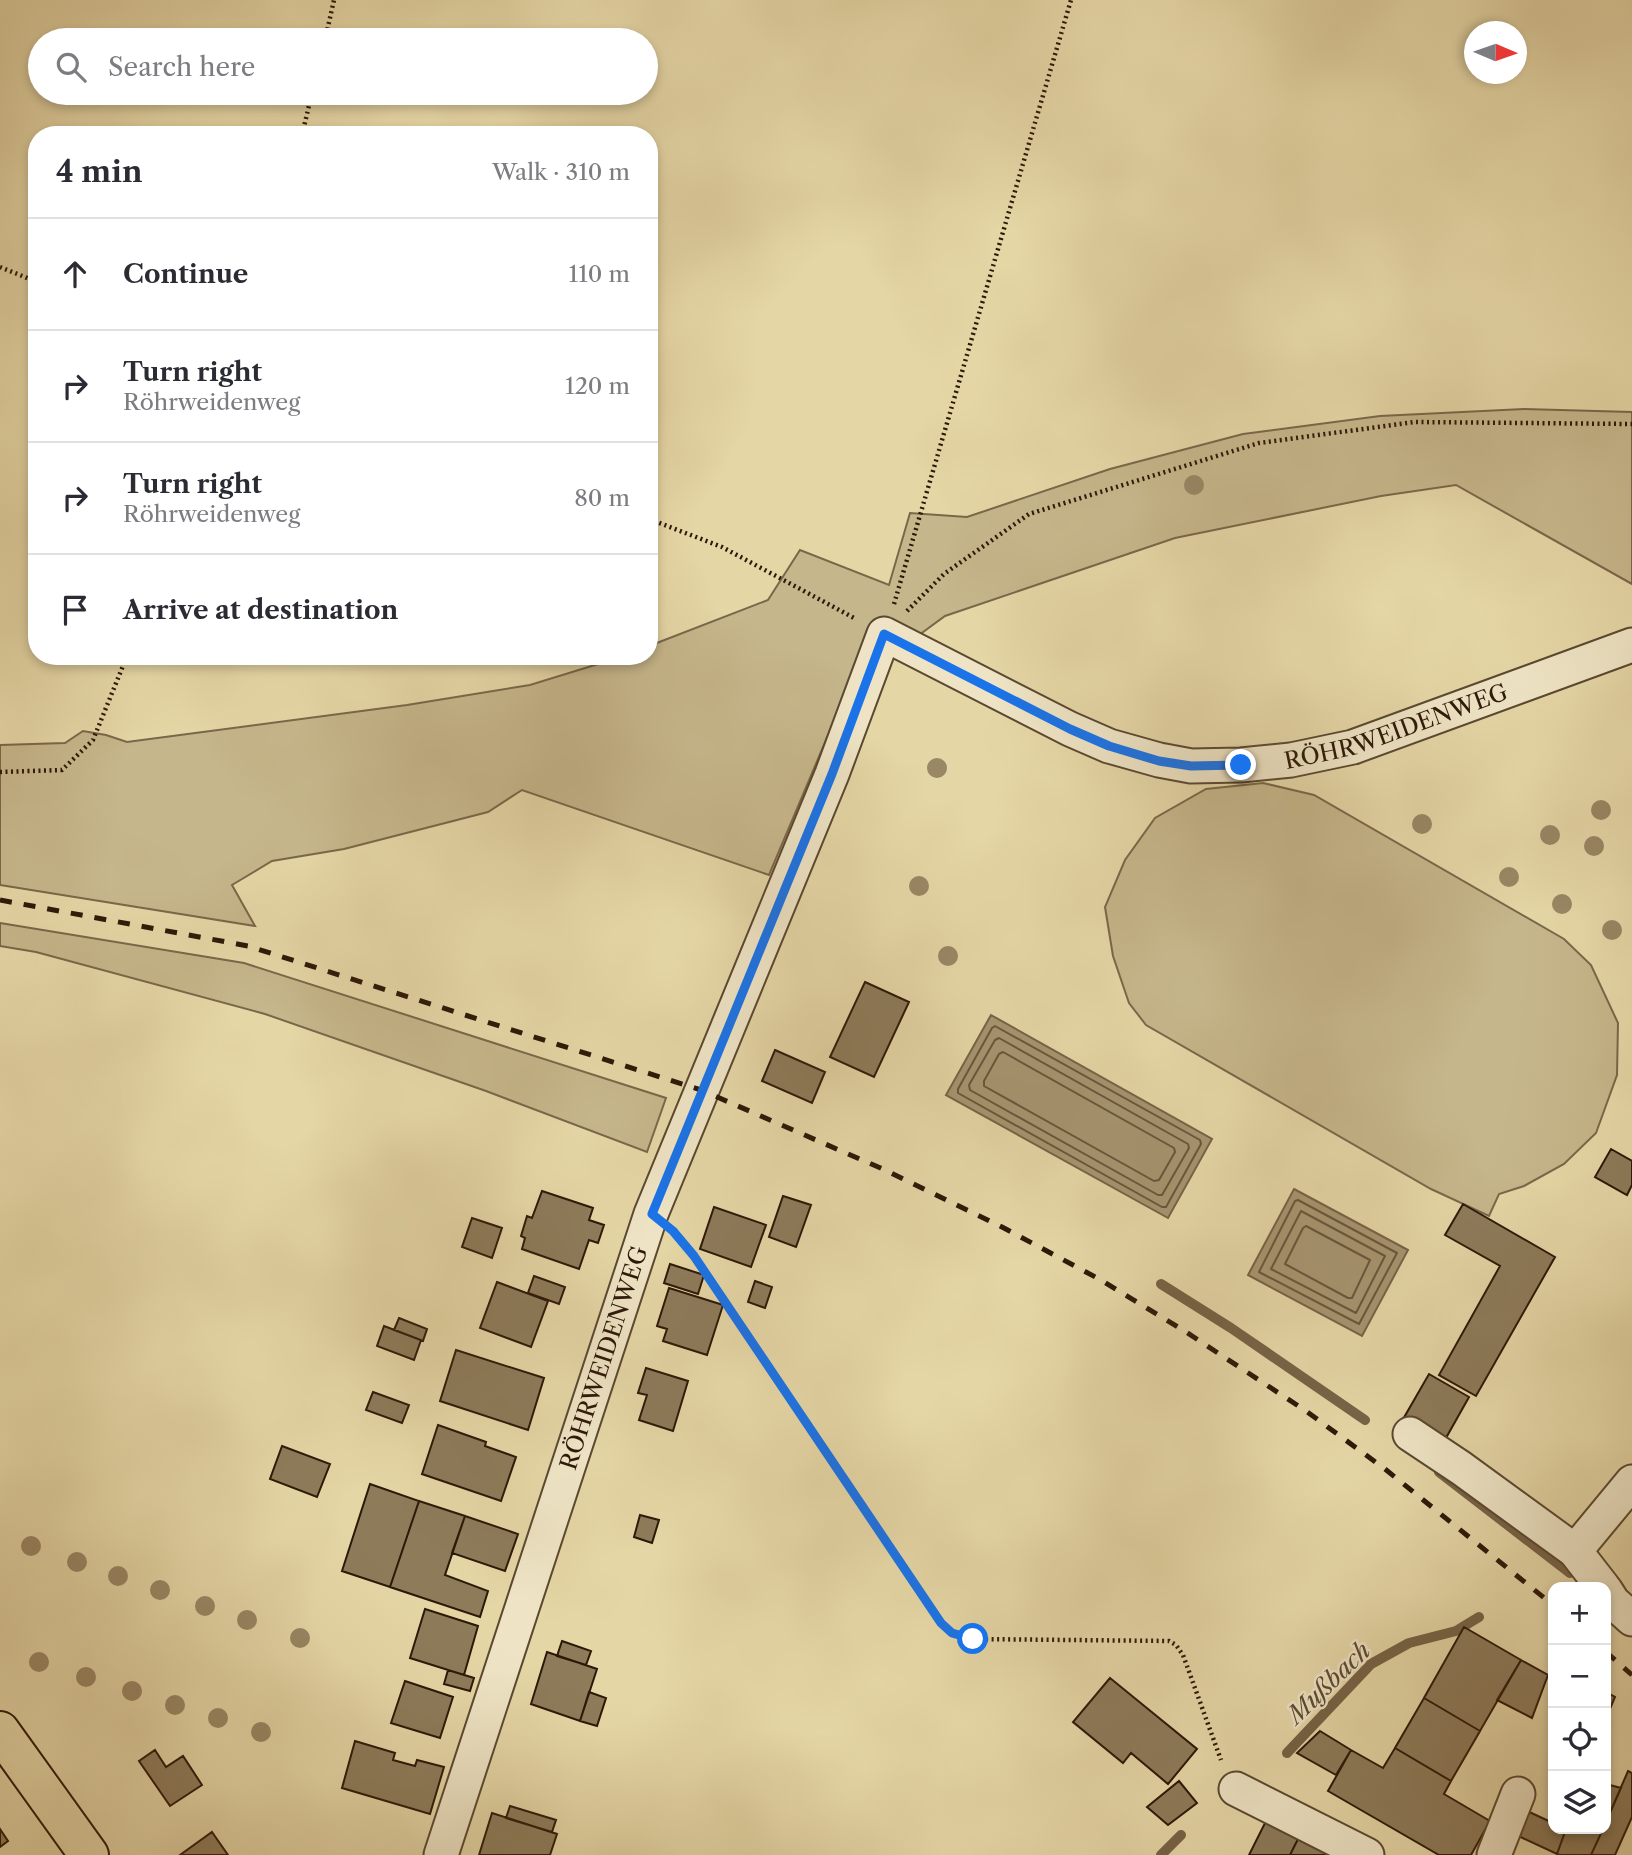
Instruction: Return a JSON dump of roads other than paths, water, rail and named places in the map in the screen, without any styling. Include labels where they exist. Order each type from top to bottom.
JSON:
[{"type":"main road","points":[[0,1731],[89,1855]]},
{"type":"street","name":"RÖHRWEIDENWEG","points":[[441,1855],[652,1214],[832,774],[884,634],[1070,729],[1109,746],[1159,761],[1191,766],[1291,760],[1353,747],[1632,645]]},
{"type":"street","points":[[1410,1434],[1574,1551],[1598,1582]]},
{"type":"street","points":[[1574,1551],[1632,1482]]},
{"type":"street","points":[[1611,1599],[1632,1619]]},
{"type":"street","points":[[1236,1789],[1367,1855]]},
{"type":"street","points":[[1494,1855],[1518,1794]]},
{"type":"water","points":[[991,1015],[1212,1139],[1168,1218],[946,1095]]},
{"type":"water","points":[[1294,1189],[1408,1250],[1362,1336],[1248,1275]]},
{"type":"waterway","points":[[1161,1284],[1231,1328],[1365,1420]]},
{"type":"waterway","points":[[1439,1472],[1570,1573]]},
{"type":"waterway","name":"Mußbach","points":[[1287,1753],[1371,1664],[1409,1643],[1456,1631],[1479,1617]]},
{"type":"waterway","name":"Mußbach","points":[[1161,1855],[1181,1835]]},
{"type":"railway","points":[[0,900],[248,946],[701,1090],[885,1170],[1002,1227],[1099,1279],[1183,1330],[1306,1411],[1385,1469],[1548,1601]]},
{"type":"railway","points":[[1611,1656],[1632,1675]]}]
